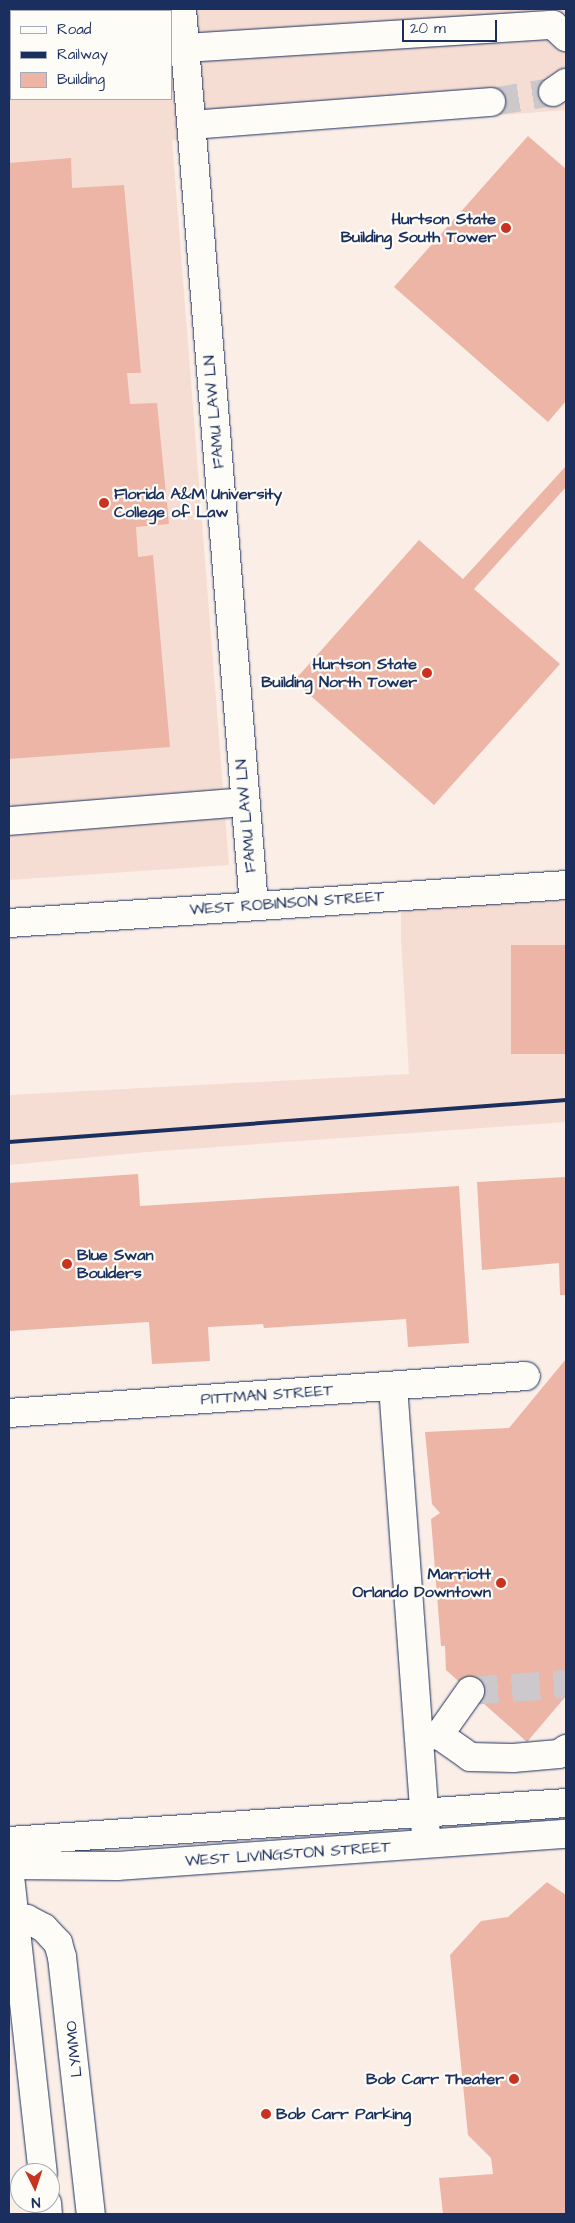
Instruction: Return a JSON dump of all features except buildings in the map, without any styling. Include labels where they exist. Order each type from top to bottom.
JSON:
[{"type":"street","name":"FAMU LAW LN","points":[[182,9],[254,905]]},
{"type":"street","points":[[185,48],[553,25],[566,37]]},
{"type":"street","points":[[192,125],[491,102]]},
{"type":"street","points":[[9,821],[245,802]]},
{"type":"street","name":"WEST ROBINSON STREET","points":[[9,923],[566,885]]},
{"type":"street","name":"PITTMAN STREET","points":[[9,1413],[526,1376]]},
{"type":"street","points":[[393,1386],[429,1736],[425,1813],[427,1843]]},
{"type":"street","points":[[429,1736],[470,1691]]},
{"type":"street","points":[[429,1736],[470,1757],[522,1757],[558,1754],[566,1749]]},
{"type":"street","points":[[9,1841],[566,1803]]},
{"type":"street","name":"WEST LIVINGSTON STREET","points":[[9,1866],[117,1866],[566,1834]]},
{"type":"street","points":[[9,1866],[12,1917],[42,2163]]},
{"type":"street","name":"LYMMO","points":[[12,1917],[37,1923],[44,1928],[58,1943],[62,1957],[91,2214]]},
{"type":"shaded area","name":"Florida A&M University College of Law","points":[[9,9],[566,9],[566,110],[172,140],[229,865],[9,880]]},
{"type":"shaded area","points":[[566,885],[566,1122],[147,1152],[9,1165],[9,1095],[409,1074],[401,939],[401,896]]},
{"type":"tunnel","points":[[491,102],[553,92]]},
{"type":"tunnel","points":[[470,1691],[566,1684]]},
{"type":"railway","points":[[9,1142],[566,1100]]},
{"type":"place","name":"Hurtson State Building South Tower","points":[[506,228]]},
{"type":"place","name":"Florida A&M University College of Law","points":[[104,503]]},
{"type":"place","name":"Hurtson State Building North Tower","points":[[427,673]]},
{"type":"place","name":"Blue Swan Boulders","points":[[67,1264]]},
{"type":"place","name":"Marriott Orlando Downtown","points":[[501,1583]]},
{"type":"place","name":"Bob Carr Theater","points":[[514,2079]]},
{"type":"place","name":"Bob Carr Parking","points":[[266,2114]]}]
